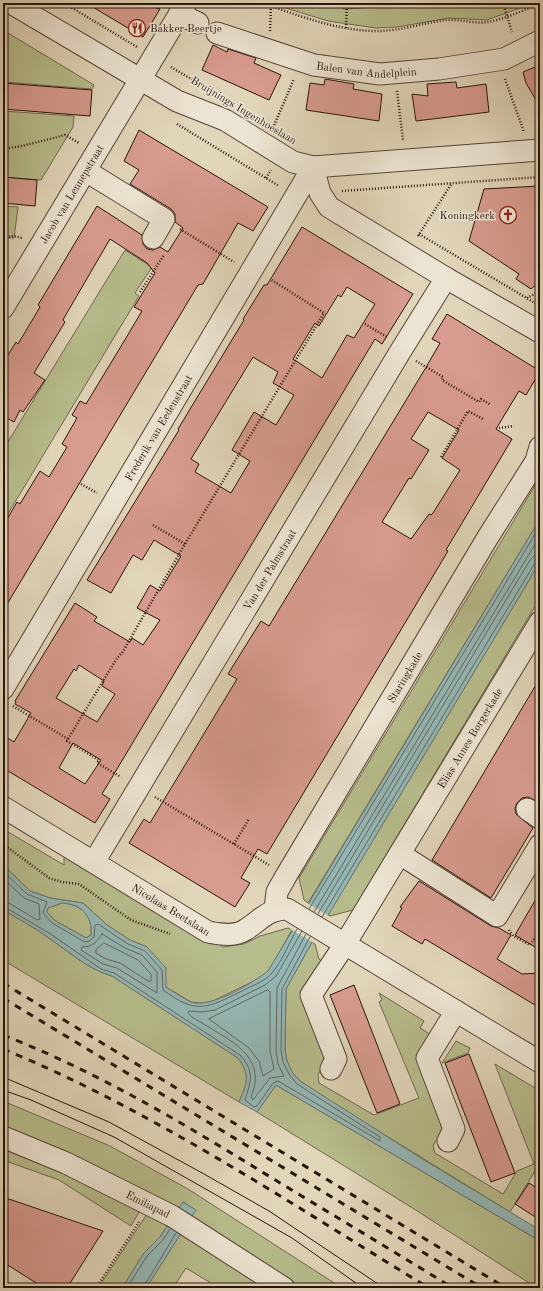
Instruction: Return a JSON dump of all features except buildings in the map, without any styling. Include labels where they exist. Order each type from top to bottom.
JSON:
[{"type":"street","name":"Bruijnings Ingenhoeslaan","points":[[11,3],[177,102],[225,120],[293,162],[313,167],[536,141]]},
{"type":"street","name":"Jacob van Lennepstraat","points":[[3,308],[182,9]]},
{"type":"street","points":[[182,9],[198,23]]},
{"type":"street","name":"Balen van Andelplein","points":[[217,33],[314,65],[380,74],[439,69],[504,59],[540,40]]},
{"type":"street","points":[[313,167],[320,193],[329,207],[446,278],[540,332]]},
{"type":"street","name":"Frederik van Eedenstraat","points":[[6,696],[313,167]]},
{"type":"street","points":[[86,171],[164,219],[159,246]]},
{"type":"street","name":"Van der Palmstraat","points":[[94,862],[446,278]]},
{"type":"street","name":"Staringkade","points":[[275,909],[277,892],[286,876],[488,537],[536,461],[540,447]]},
{"type":"street","name":"Elias Annes Borgerkade","points":[[345,944],[540,622]]},
{"type":"street","name":"Nicolaas Beetslaan","points":[[3,807],[208,932],[225,935],[244,931],[264,915],[275,909]]},
{"type":"street","points":[[400,854],[497,916],[540,845]]},
{"type":"street","points":[[275,909],[287,909],[296,914],[540,1062]]},
{"type":"street","points":[[331,1069],[336,1059],[311,995],[345,944]]},
{"type":"street","points":[[448,1141],[454,1128],[427,1058],[456,1010]]},
{"type":"street","name":"Emiliapad","points":[[3,1137],[66,1163],[150,1204],[172,1216],[284,1288]]},
{"type":"path","name":"Bruijnings Ingenhoeslaan","points":[[64,3],[214,92]]},
{"type":"path","points":[[261,3],[298,16],[346,28],[377,31],[398,30],[422,23],[449,20],[489,22],[540,3]]},
{"type":"path","points":[[271,6],[274,3]]},
{"type":"path","points":[[346,3],[346,28]]},
{"type":"path","points":[[503,3],[518,52]]},
{"type":"path","points":[[506,83],[524,133]]},
{"type":"path","points":[[273,128],[292,84]]},
{"type":"path","points":[[397,91],[403,140]]},
{"type":"path","name":"Bruijnings Ingenhoeslaan","points":[[266,124],[278,132]]},
{"type":"path","points":[[517,133],[524,133],[536,141]]},
{"type":"path","points":[[3,149],[22,146],[65,135],[97,152]]},
{"type":"path","points":[[396,141],[411,140]]},
{"type":"path","points":[[407,253],[452,183]]},
{"type":"path","points":[[68,739],[117,658],[122,653],[185,544],[324,312],[181,229],[177,235]]},
{"type":"path","points":[[419,234],[540,306]]},
{"type":"path","points":[[140,292],[159,246]]},
{"type":"path","points":[[527,298],[540,291]]},
{"type":"path","points":[[365,324],[443,377],[442,380],[479,402],[481,399],[490,405]]},
{"type":"path","points":[[441,457],[468,411],[483,419]]},
{"type":"path","points":[[499,428],[514,426]]},
{"type":"path","points":[[153,525],[185,544]]},
{"type":"path","points":[[6,696],[68,739],[67,741],[99,760],[97,763],[286,876]]},
{"type":"path","points":[[234,844],[249,819]]},
{"type":"path","points":[[3,844],[49,878],[62,882],[79,884],[131,920],[171,934]]},
{"type":"path","points":[[497,916],[513,936],[530,945],[538,932],[540,934]]},
{"type":"path","points":[[96,1288],[150,1204]]},
{"type":"green space","points":[[278,3],[343,3],[343,9],[445,3],[534,3],[487,20],[449,18],[397,27],[376,28],[328,21],[276,5]]},
{"type":"green space","points":[[3,30],[94,85],[92,89],[3,82]]},
{"type":"green space","points":[[3,111],[74,116],[73,127],[41,180],[3,177]]},
{"type":"green space","points":[[3,206],[18,207],[14,238],[8,238],[3,245]]},
{"type":"green space","points":[[125,250],[152,267],[135,293],[139,296],[3,522],[3,450]]},
{"type":"green space","points":[[540,477],[540,519],[308,903],[304,900],[299,878]]},
{"type":"green space","points":[[540,562],[540,598],[353,910],[330,916],[328,915]]},
{"type":"green space","points":[[3,829],[64,865],[64,851],[223,947],[244,944],[260,936],[288,928],[292,930],[268,972],[260,978],[213,1001],[202,1003],[191,1002],[166,987],[147,947],[130,940],[107,925],[83,903],[50,898],[30,891],[3,865]]},
{"type":"green space","points":[[62,903],[75,906],[84,912],[90,922],[91,935],[86,938],[54,920],[47,912],[48,908]]},
{"type":"green space","points":[[3,910],[41,932],[94,969],[112,976],[238,1058],[245,1070],[246,1075],[246,1085],[239,1102],[3,960]]},
{"type":"green space","points":[[312,942],[315,944],[319,959],[324,963],[310,986],[329,1053],[318,1075],[319,1083],[374,1115],[419,1098],[379,1002],[382,1000],[379,993],[424,1021],[420,1028],[433,1036],[443,1129],[433,1146],[435,1153],[503,1194],[517,1171],[534,1164],[495,1064],[540,1091],[540,1163],[510,1212],[333,1103],[300,1081],[292,1072],[287,1061],[285,1050],[286,989]]},
{"type":"green space","points":[[456,1041],[470,1048],[468,1053],[442,1063]]},
{"type":"green space","points":[[276,1085],[540,1241],[540,1288],[537,1288],[411,1207],[257,1112]]},
{"type":"green space","points":[[3,1101],[110,1146],[188,1189],[342,1288],[292,1288],[189,1220],[195,1210],[183,1202],[176,1213],[3,1134]]},
{"type":"green space","points":[[3,1142],[142,1207],[131,1226],[59,1180],[3,1160]]},
{"type":"green space","points":[[149,1211],[170,1222],[160,1237],[144,1253],[122,1288],[98,1288]]},
{"type":"green space","points":[[184,1228],[274,1288],[219,1288],[186,1268],[173,1288],[146,1288]]},
{"type":"water","points":[[540,519],[540,562],[312,942],[286,989],[285,1050],[287,1061],[292,1072],[300,1081],[424,1160],[540,1230],[540,1241],[276,1085],[257,1112],[239,1102],[246,1085],[246,1075],[245,1070],[238,1058],[112,976],[94,969],[41,932],[3,910],[3,865],[30,891],[50,898],[83,903],[107,925],[130,940],[147,947],[166,968],[166,987],[191,1002],[209,1002],[231,994],[268,971]],"holes":[[[62,903],[69,904],[80,909],[88,917],[91,935],[86,938],[54,920],[47,912],[48,908]]]},
{"type":"water","points":[[183,1202],[196,1210],[146,1288],[122,1288],[144,1253],[160,1237]]},
{"type":"pier","points":[[307,903],[329,916],[314,943],[290,929]]},
{"type":"tram line","points":[[3,1077],[109,1122],[204,1174],[269,1211],[384,1288]]},
{"type":"tram line","points":[[3,1090],[31,1100],[114,1137],[292,1238],[363,1288]]},
{"type":"railway","points":[[3,983],[506,1288]]},
{"type":"railway","points":[[3,998],[482,1288]]},
{"type":"railway","points":[[3,1035],[73,1066],[141,1100],[207,1138],[453,1288]]},
{"type":"railway","points":[[3,1049],[58,1073],[167,1129],[429,1288]]},
{"type":"place","name":"Bakker Beertje","points":[[137,28]]},
{"type":"place","name":"Koningkerk","points":[[508,215]]}]
